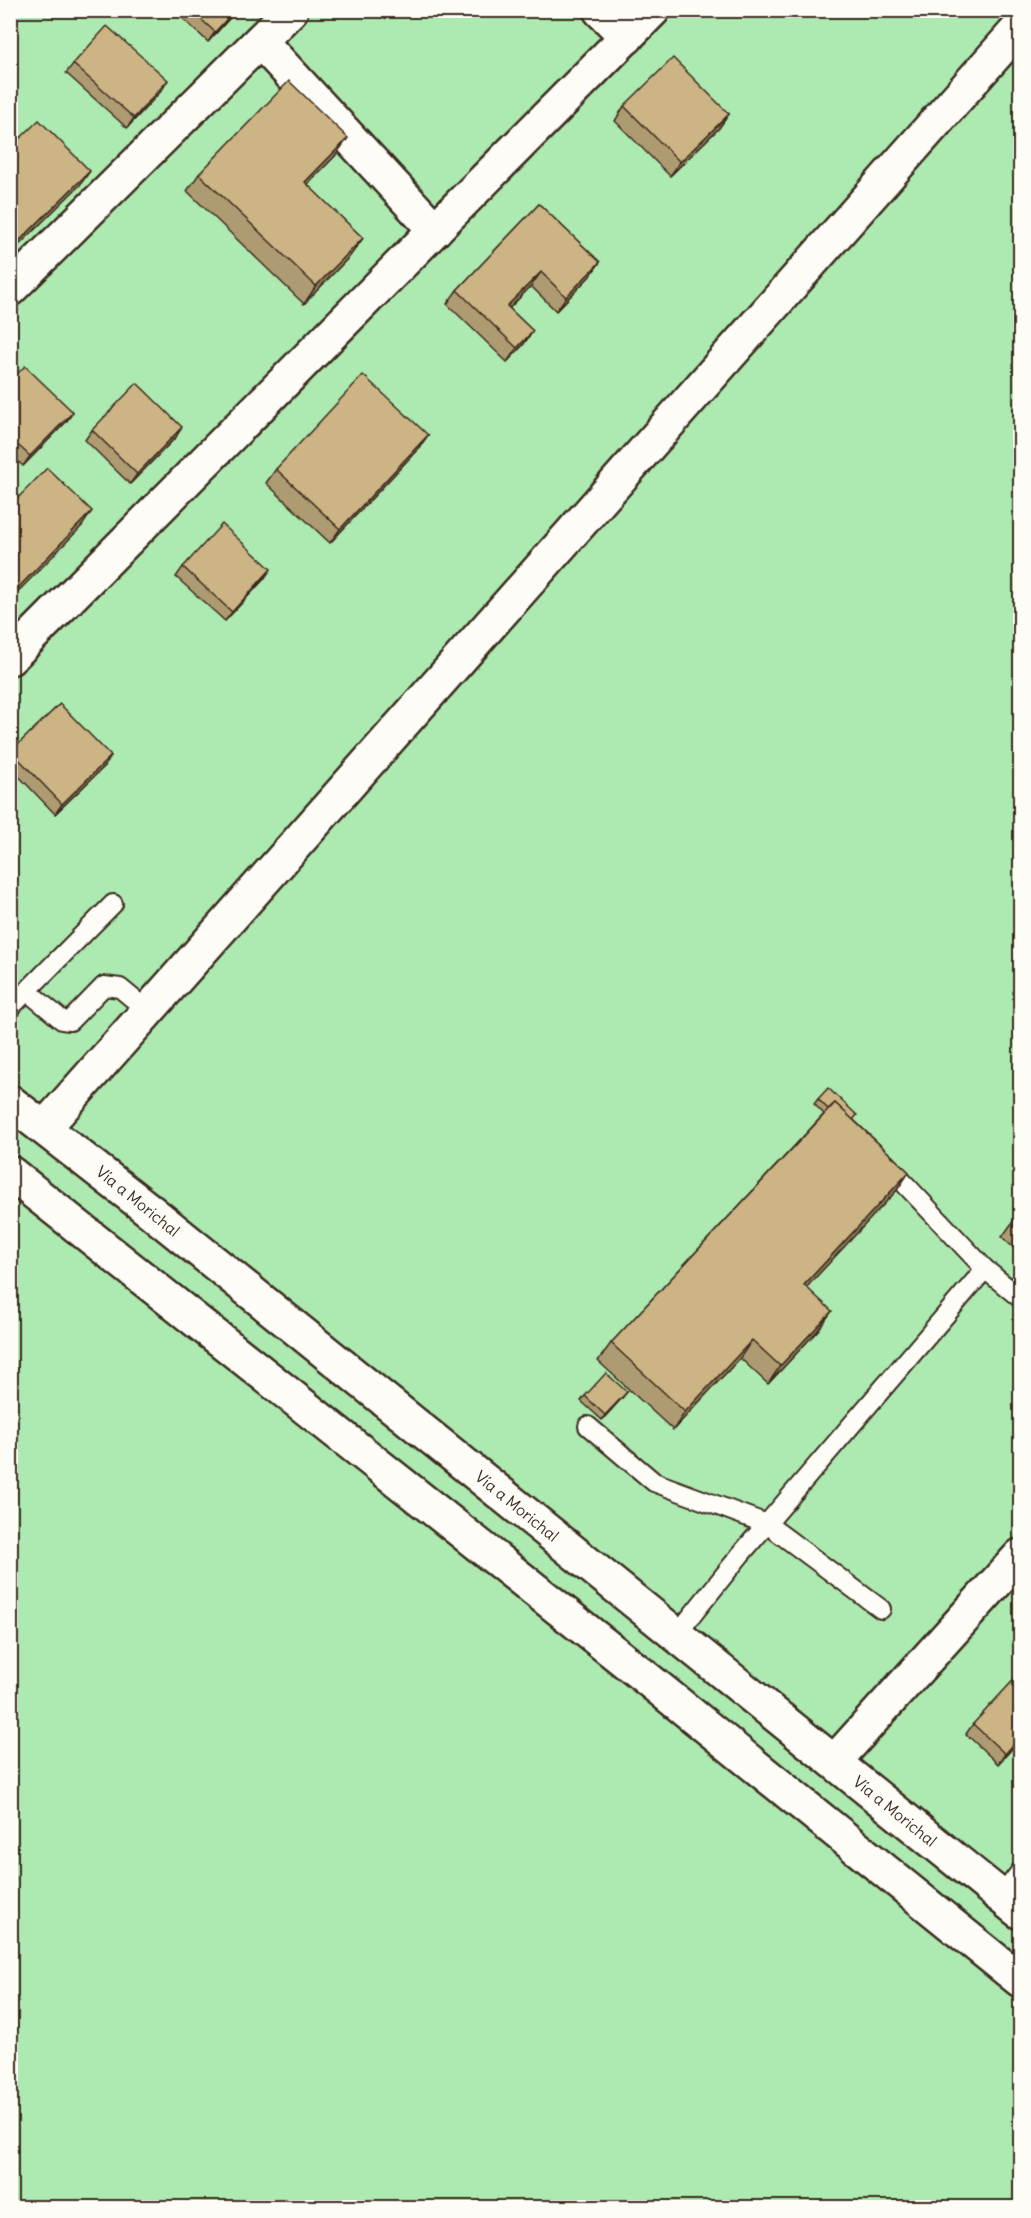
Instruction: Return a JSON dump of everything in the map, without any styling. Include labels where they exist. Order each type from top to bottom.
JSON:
[{"type":"street","points":[[10,289],[291,10]]},
{"type":"street","points":[[600,10],[627,37]]},
{"type":"street","points":[[10,658],[653,10]]},
{"type":"street","points":[[48,1125],[1020,27]]},
{"type":"street","points":[[260,41],[435,230]]},
{"type":"street","name":"Vía a Morichal","points":[[10,1102],[48,1125],[835,1761],[1014,1894]]},
{"type":"street","points":[[10,1173],[645,1677],[1020,1980]]},
{"type":"street","points":[[835,1761],[1020,1556]]},
{"type":"lane","points":[[10,1008],[113,904]]},
{"type":"lane","points":[[27,991],[66,1021],[70,1021],[104,986],[120,988],[148,1011]]},
{"type":"lane","points":[[872,1149],[985,1269],[1020,1298]]},
{"type":"lane","points":[[677,1635],[767,1524],[985,1269]]},
{"type":"lane","points":[[588,1426],[654,1482],[767,1524],[881,1609]]},
{"type":"green space","points":[[11,11],[1020,11],[1020,2207],[11,2207]]},
{"type":"building","points":[[191,10],[235,10],[215,32]]},
{"type":"building","points":[[107,26],[168,80],[134,118],[73,64]]},
{"type":"building","points":[[673,58],[729,114],[680,162],[624,106]]},
{"type":"building","points":[[289,81],[348,138],[305,182],[363,238],[316,286],[199,174]]},
{"type":"building","points":[[39,120],[90,171],[10,250],[10,148]]},
{"type":"building","points":[[539,204],[600,262],[566,297],[541,272],[507,306],[533,331],[517,348],[457,290]]},
{"type":"building","points":[[25,366],[73,412],[30,456],[10,438],[10,381]]},
{"type":"building","points":[[363,375],[428,435],[340,529],[276,469]]},
{"type":"building","points":[[137,383],[182,427],[137,474],[92,430]]},
{"type":"building","points":[[47,468],[92,511],[10,596],[10,506]]},
{"type":"building","points":[[222,524],[271,569],[232,612],[183,567]]},
{"type":"building","points":[[60,704],[111,756],[62,804],[11,751]]},
{"type":"building","points":[[828,1088],[857,1115],[853,1120],[835,1103],[828,1109],[818,1099]]},
{"type":"building","points":[[835,1103],[909,1172],[804,1285],[832,1311],[780,1366],[752,1340],[685,1412],[611,1343]]},
{"type":"building","points":[[1020,1213],[1020,1231],[1012,1223]]},
{"type":"building","points":[[606,1373],[627,1392],[605,1415],[585,1396]]},
{"type":"building","points":[[1020,1673],[1020,1737],[1005,1754],[973,1724]]}]
